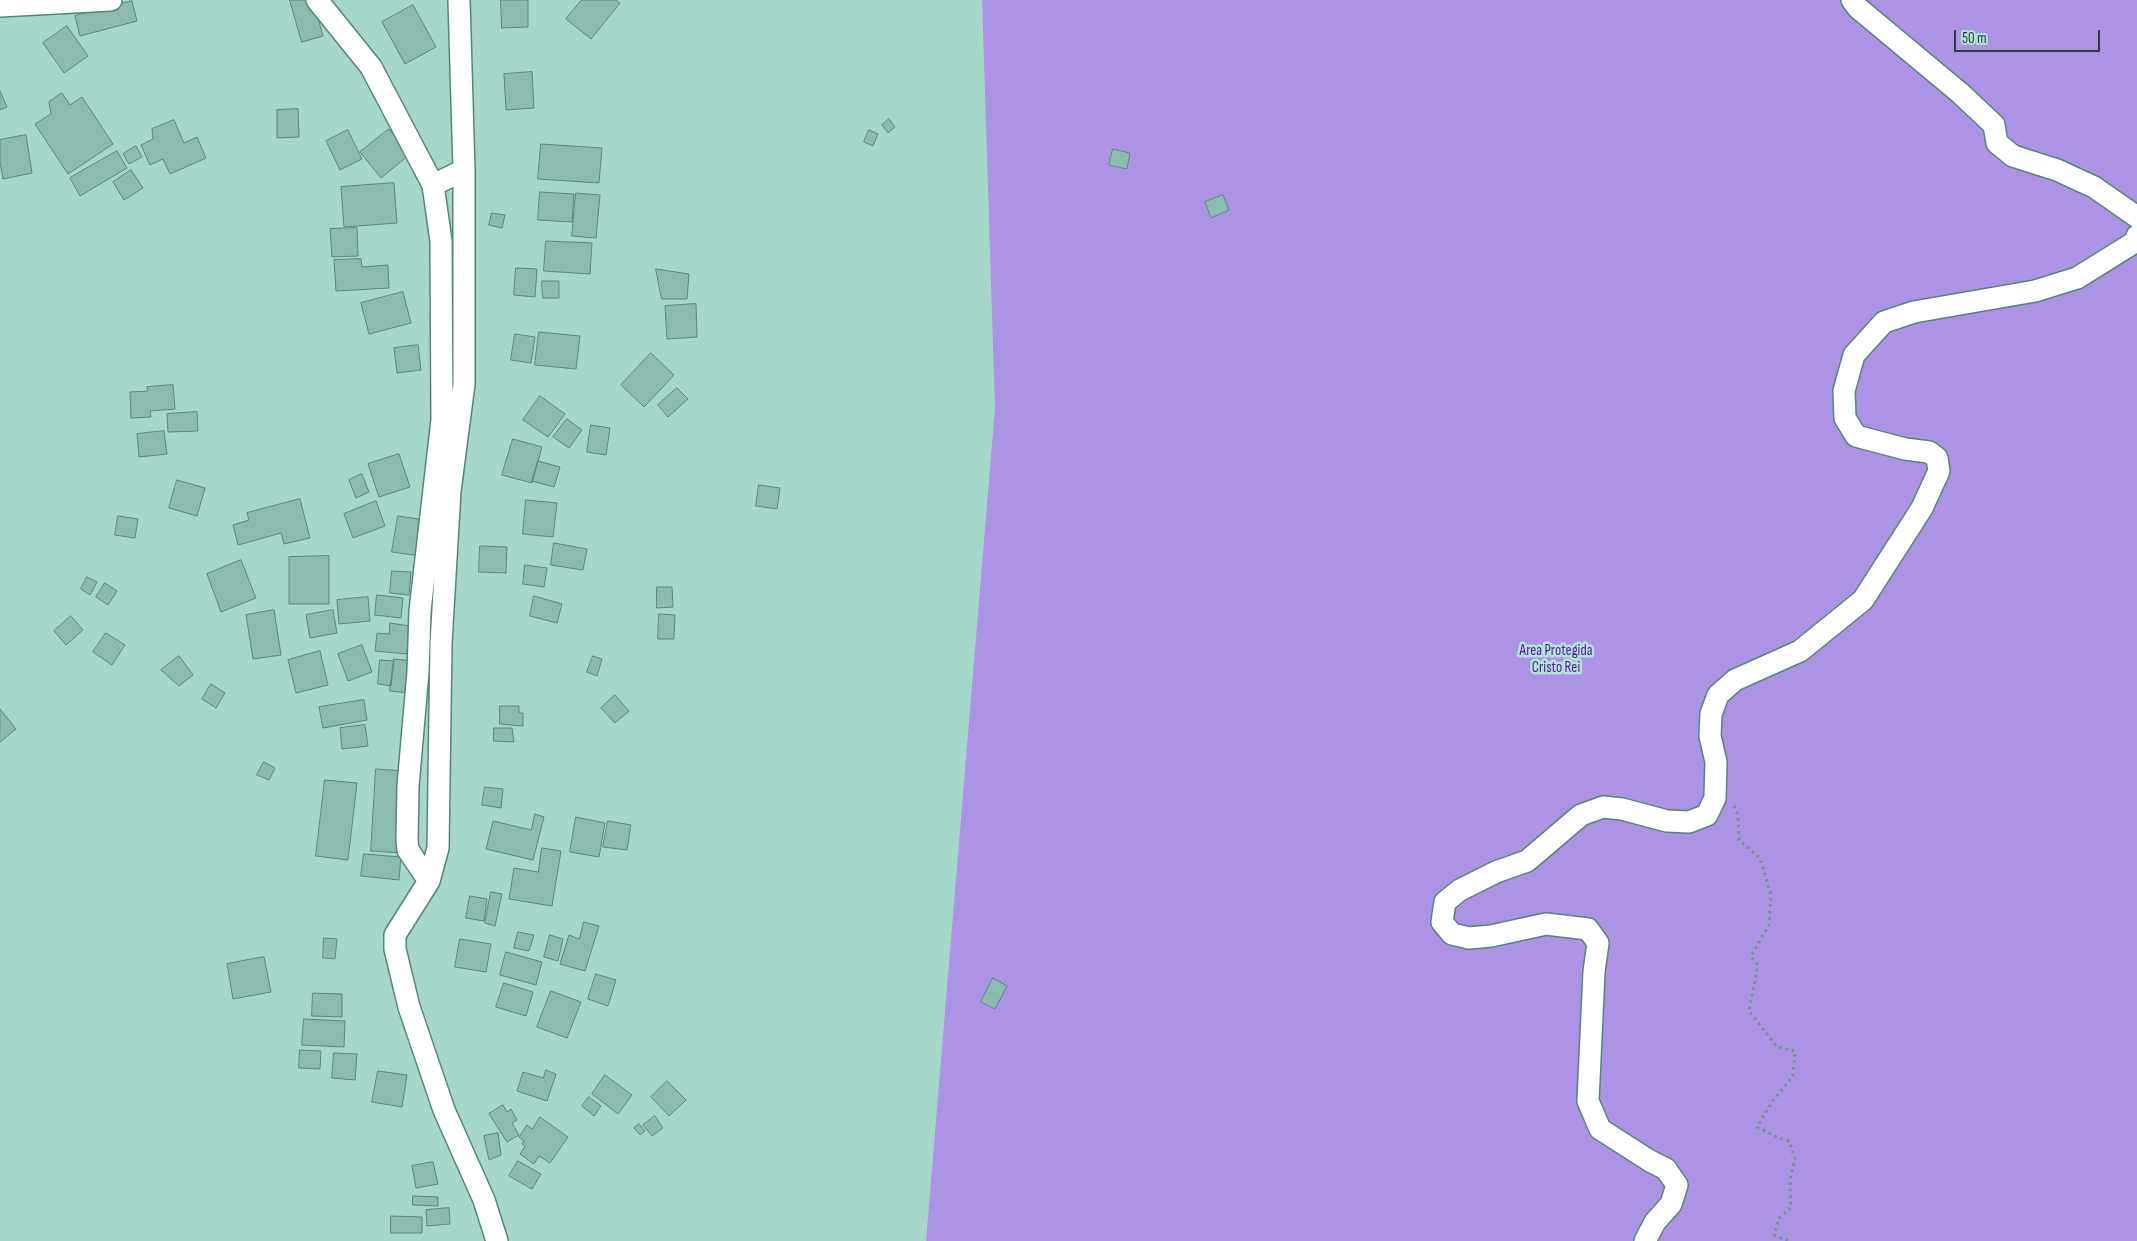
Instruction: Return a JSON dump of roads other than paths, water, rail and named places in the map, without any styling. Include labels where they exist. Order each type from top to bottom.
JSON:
[{"type":"street","points":[[0,6],[111,0]]},
{"type":"street","points":[[317,0],[371,67],[433,185],[441,241],[442,420],[420,611],[418,672],[408,786],[408,850],[429,881]]},
{"type":"street","points":[[459,0],[464,170],[464,384],[450,491],[441,643],[438,848],[429,881],[395,935],[395,950],[409,1008],[444,1110],[484,1200],[497,1241]]},
{"type":"street","points":[[1852,0],[1858,8],[1994,125],[1997,143],[2013,156],[2057,170],[2094,187],[2137,217]]},
{"type":"street","points":[[433,185],[464,170]]},
{"type":"street","points":[[1645,1241],[1655,1222],[1671,1204],[1677,1185],[1666,1169],[1650,1161],[1600,1128],[1588,1101],[1588,1063],[1593,1016],[1594,972],[1598,943],[1588,929],[1546,924],[1491,936],[1469,938],[1452,934],[1442,922],[1445,902],[1460,890],[1496,872],[1527,861],[1581,815],[1603,807],[1622,809],[1667,822],[1689,822],[1707,815],[1715,798],[1716,762],[1710,736],[1711,714],[1718,695],[1735,680],[1800,650],[1863,600],[1922,508],[1939,471],[1938,458],[1929,452],[1905,449],[1856,436],[1845,418],[1844,391],[1854,355],[1884,322],[1914,312],[2035,291],[2077,278],[2136,242],[2137,236]]},
{"type":"park label","name":"Area Protegida Cristo Rei","points":[[1556,660]]}]
